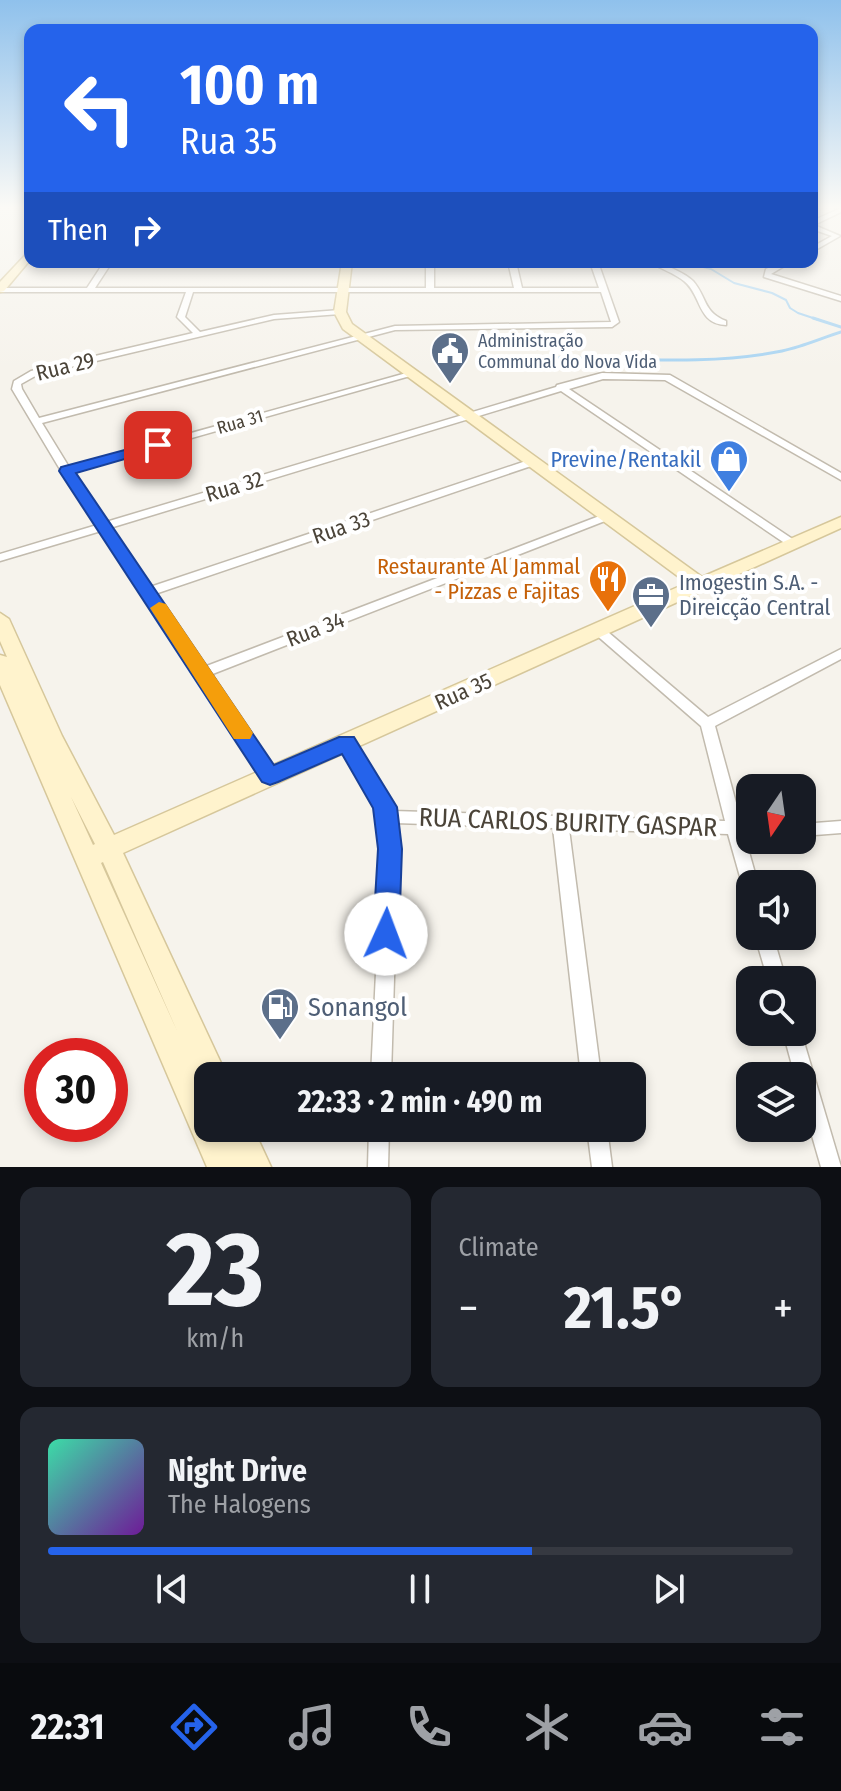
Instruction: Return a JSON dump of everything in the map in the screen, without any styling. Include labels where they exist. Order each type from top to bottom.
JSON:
[{"type":"street","points":[[0,290],[23,261]]},
{"type":"street","points":[[89,291],[104,268]]},
{"type":"street","points":[[346,268],[340,312],[343,322],[701,585]]},
{"type":"street","points":[[430,268],[430,291]]},
{"type":"street","points":[[513,268],[519,291]]},
{"type":"street","points":[[37,421],[405,327],[608,326],[615,322],[596,268]]},
{"type":"street","points":[[665,268],[689,281],[711,318],[723,323]]},
{"type":"street","points":[[775,268],[767,275],[839,297]]},
{"type":"street","points":[[0,290],[604,290]]},
{"type":"street","points":[[190,291],[181,317],[198,334]]},
{"type":"street","name":"Rua 29","points":[[270,776],[66,471],[17,389],[17,383],[23,378],[279,316],[340,312]]},
{"type":"street","name":"Rua 31","points":[[66,471],[413,374]]},
{"type":"street","name":"Rua 32","points":[[0,558],[602,376],[667,377],[841,477]]},
{"type":"street","points":[[560,387],[793,544]]},
{"type":"street","name":"Rua 33","points":[[148,592],[533,462]]},
{"type":"street","name":"Rua 34","points":[[202,673],[606,517]]},
{"type":"street","name":"Rua 35","points":[[85,859],[841,522]]},
{"type":"street","points":[[0,619],[51,736],[109,848],[206,1062]]},
{"type":"street","points":[[598,630],[707,724],[736,809]]},
{"type":"street","points":[[707,724],[841,653]]},
{"type":"street","points":[[0,662],[223,1167]]},
{"type":"street","points":[[346,742],[371,779],[387,817],[390,849],[382,1062]]},
{"type":"street","name":"RUA CARLOS BURITY GASPAR","points":[[387,817],[736,827]]},
{"type":"street","points":[[560,822],[589,1062]]},
{"type":"street","points":[[816,829],[841,827]]},
{"type":"street","points":[[796,1046],[831,1167]]},
{"type":"street","points":[[243,1142],[255,1167]]},
{"type":"street","points":[[378,1167],[379,1142]]},
{"type":"street","points":[[599,1142],[602,1167]]},
{"type":"waterway","points":[[707,268],[734,283],[772,293],[786,300],[790,308],[798,313],[813,318]]},
{"type":"waterway","points":[[813,318],[841,327]]},
{"type":"waterway","points":[[813,318],[819,320]]},
{"type":"waterway","points":[[491,360],[746,357],[789,349],[841,332]]},
{"type":"slow traffic","points":[[159,608],[242,733]]},
{"type":"place","name":"Administração Communal do Nova Vida","points":[[450,385]]},
{"type":"place","name":"Previne/Rentakil","points":[[729,493]]},
{"type":"place","name":"Restaurante Al Jammal - Pizzas e Fajitas","points":[[608,613]]},
{"type":"place","name":"Imogestin S.A. - Direicção Central","points":[[651,629]]},
{"type":"place","name":"Sonangol","points":[[280,1041]]},
{"type":"route","points":[[158,445],[66,471],[270,776],[346,742],[371,779],[385,807],[390,849],[386,934]]}]
